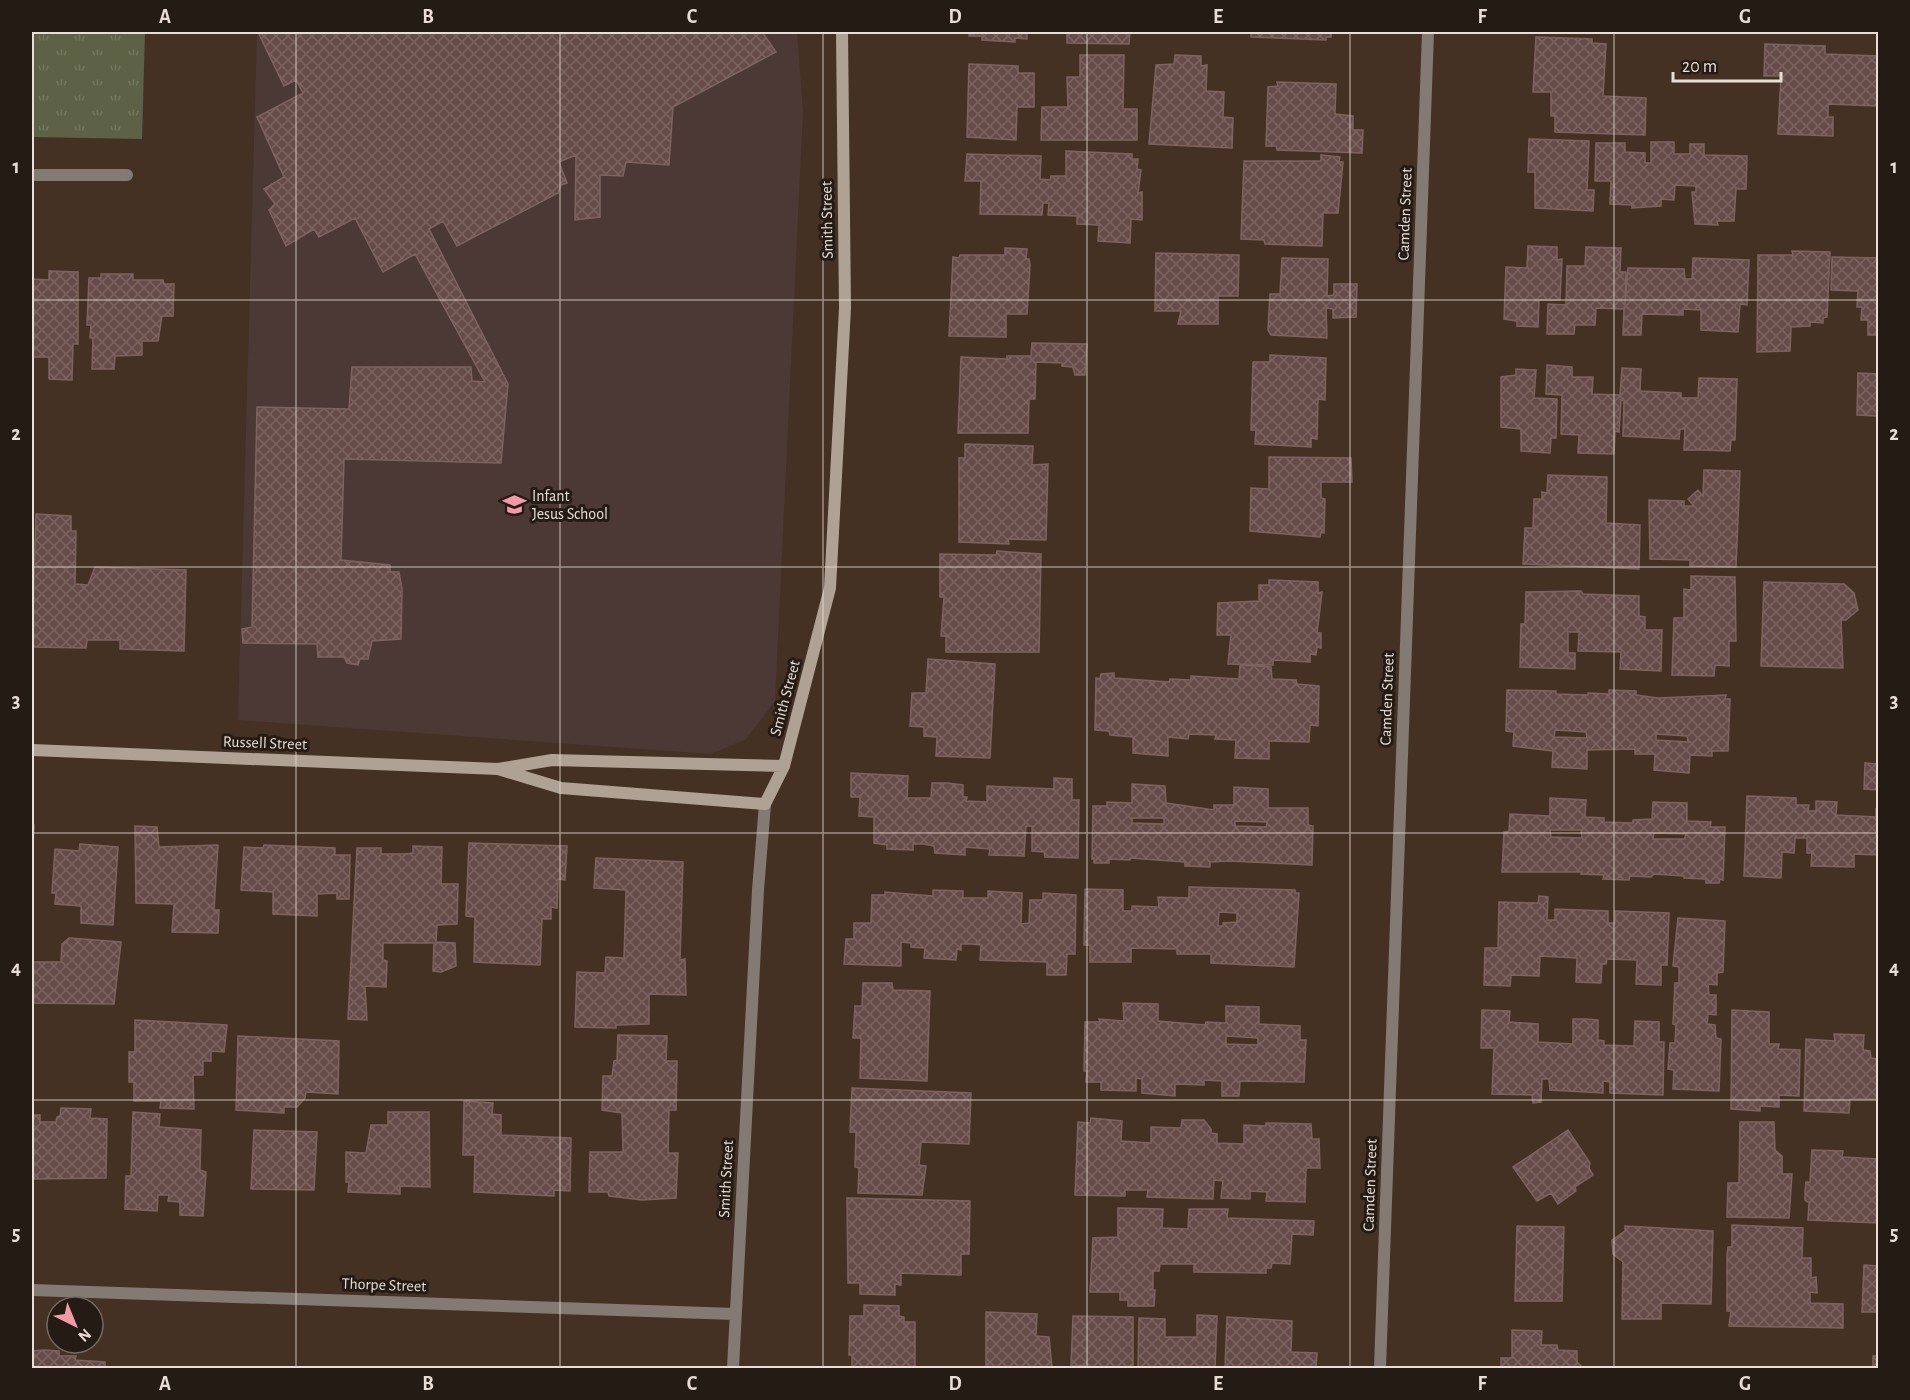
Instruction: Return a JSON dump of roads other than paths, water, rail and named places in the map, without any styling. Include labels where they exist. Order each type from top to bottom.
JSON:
[{"type":"street","name":"Smith Street","points":[[733,1368],[757,902],[765,804],[784,766],[830,588],[845,308],[842,32]]},
{"type":"street","name":"Camden Street","points":[[1380,1368],[1428,32]]},
{"type":"street","points":[[32,175],[127,175]]},
{"type":"street","name":"Russell Street","points":[[32,750],[498,770],[552,760],[784,766]]},
{"type":"street","name":"Russell Street","points":[[498,770],[561,788],[765,804]]},
{"type":"street","name":"Thorpe Street","points":[[32,1290],[735,1314]]},
{"type":"place","name":"Infant Jesus School","points":[[514,505]]}]
